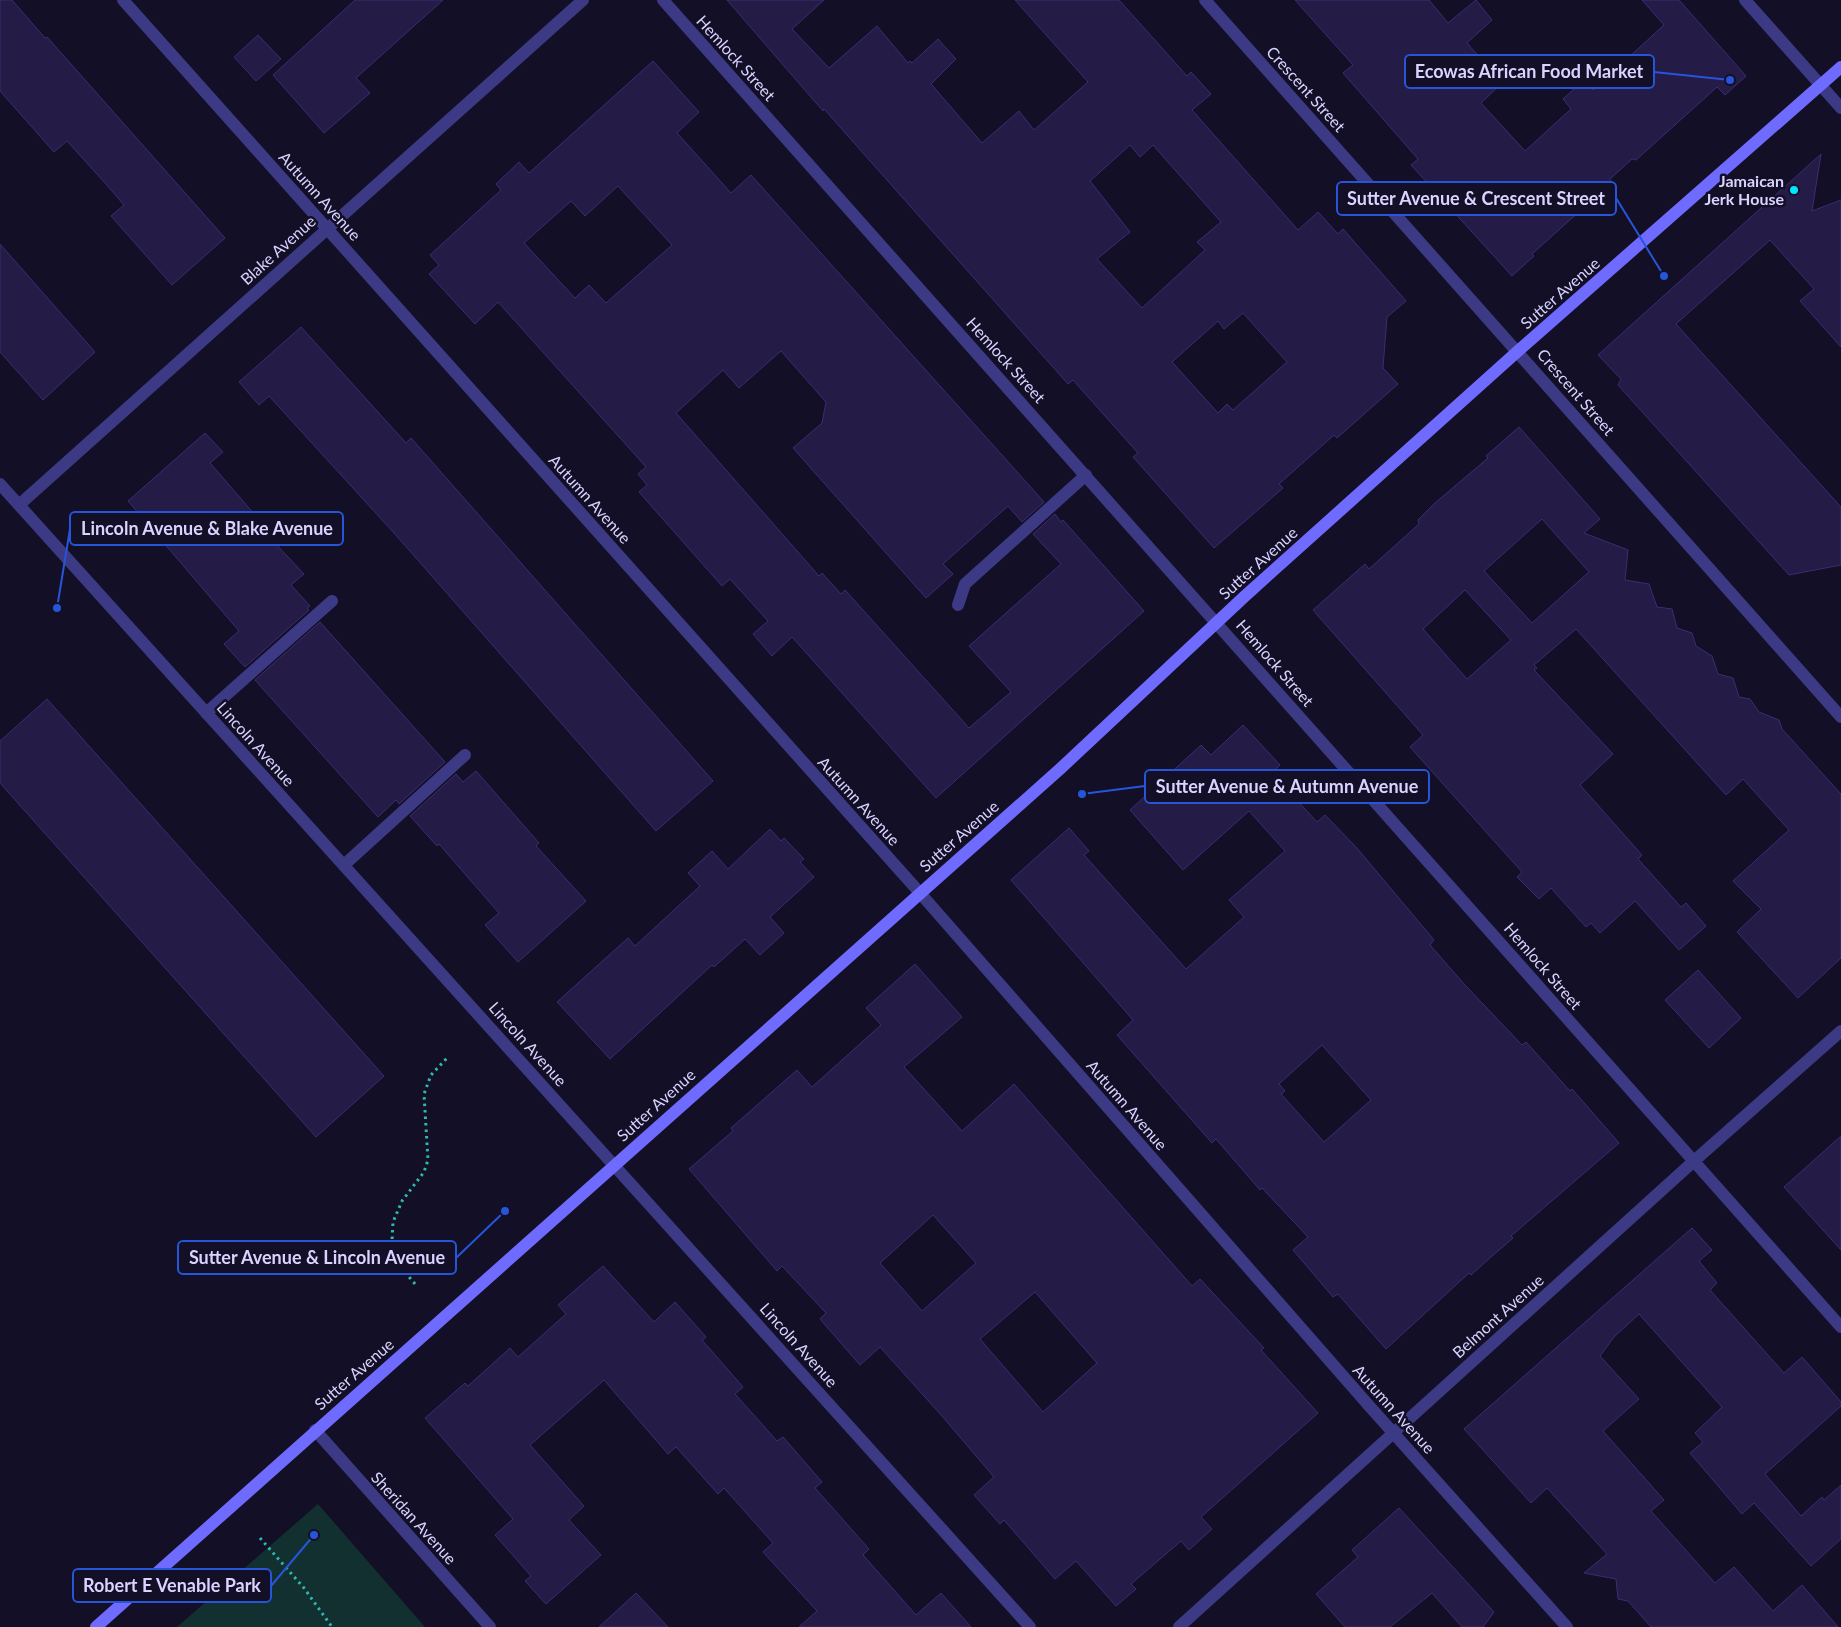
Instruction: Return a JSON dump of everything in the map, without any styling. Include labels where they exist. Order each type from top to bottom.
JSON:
[{"type":"street","name":"Autumn Avenue","points":[[123,0],[920,893],[1393,1433],[1568,1627]]},
{"type":"street","name":"Blake Avenue","points":[[18,505],[583,0]]},
{"type":"street","name":"Hemlock Street","points":[[663,0],[1086,474],[1841,1327]]},
{"type":"street","name":"Crescent Street","points":[[1205,0],[1841,717]]},
{"type":"street","points":[[1745,0],[1841,108]]},
{"type":"street","name":"Sutter Avenue","points":[[96,1627],[315,1430],[1060,769],[1217,622],[1518,351],[1841,67]]},
{"type":"street","points":[[958,605],[965,584],[1086,474]]},
{"type":"street","name":"Lincoln Avenue","points":[[0,484],[1030,1627]]},
{"type":"street","points":[[206,713],[332,601]]},
{"type":"street","points":[[344,865],[465,755]]},
{"type":"street","name":"Belmont Avenue","points":[[1179,1627],[1694,1161],[1841,1031]]},
{"type":"street","name":"Sheridan Avenue","points":[[315,1430],[490,1627]]},
{"type":"path","points":[[415,1284],[398,1264],[392,1241],[393,1222],[402,1201],[424,1172],[428,1160],[424,1094],[432,1075],[447,1058]]},
{"type":"path","points":[[260,1538],[304,1588],[332,1627]]},
{"type":"green space","points":[[318,1504],[425,1627],[177,1627]]},
{"type":"building","points":[[0,0],[12,0],[45,38],[47,37],[225,238],[172,285],[111,216],[124,205],[105,183],[67,141],[54,152],[0,91]]},
{"type":"building","points":[[355,0],[443,0],[356,78],[370,93],[324,133],[273,75]]},
{"type":"building","points":[[727,0],[824,0],[792,29],[829,68],[877,26],[908,63],[910,61],[912,63],[938,39],[956,59],[931,84],[982,143],[1019,111],[1034,130],[1088,82],[1015,0],[1119,0],[1187,76],[1191,72],[1211,94],[1192,110],[1298,230],[1318,212],[1338,234],[1343,229],[1406,301],[1387,317],[1383,368],[1398,384],[1337,438],[1334,435],[1279,484],[1283,488],[1214,548],[1133,457],[1138,453],[1073,380],[1068,384],[824,109],[823,111]],"holes":[[[1130,145],[1140,157],[1153,145],[1221,222],[1197,242],[1205,250],[1142,308],[1097,259],[1130,232],[1090,181]],[[1243,313],[1287,362],[1233,410],[1227,404],[1218,413],[1172,362],[1218,321],[1224,329]]]},
{"type":"building","points":[[1295,0],[1429,0],[1448,23],[1476,0],[1492,20],[1467,43],[1502,83],[1481,103],[1525,151],[1571,109],[1563,99],[1584,80],[1593,90],[1664,25],[1642,0],[1679,0],[1746,76],[1725,95],[1717,87],[1636,160],[1632,159],[1610,179],[1611,183],[1532,254],[1534,256],[1512,276],[1411,165],[1418,159],[1343,73],[1353,65]]},
{"type":"building","points":[[258,35],[281,59],[256,81],[234,57]]},
{"type":"building","points":[[653,61],[699,112],[677,133],[731,193],[751,175],[1044,502],[1022,522],[1008,506],[943,564],[953,574],[926,598],[793,448],[822,423],[826,402],[781,351],[739,388],[723,370],[676,413],[819,576],[822,573],[841,594],[845,590],[969,728],[1011,692],[969,646],[1061,564],[1033,534],[1055,514],[1061,522],[1063,520],[1144,611],[936,798],[792,637],[772,656],[753,634],[768,621],[730,579],[722,586],[639,492],[647,485],[638,474],[646,467],[498,302],[475,324],[429,274],[439,265],[430,255],[501,190],[496,184],[519,162],[529,173]],"holes":[[[618,186],[672,245],[606,303],[589,285],[575,298],[524,243],[571,201],[585,216]]]},
{"type":"building","points":[[1821,154],[1812,211],[1841,200],[1841,347],[1800,301],[1814,289],[1770,240],[1676,324],[1841,507],[1841,565],[1789,575],[1618,385],[1621,379],[1598,355]]},
{"type":"building","points":[[0,244],[95,352],[43,400],[0,352]]},
{"type":"building","points":[[301,327],[406,443],[411,438],[713,781],[656,831],[394,533],[269,396],[259,405],[239,382]]},
{"type":"building","points":[[1519,427],[1600,519],[1584,533],[1628,550],[1625,580],[1649,584],[1657,607],[1672,609],[1677,628],[1692,633],[1696,646],[1712,656],[1718,674],[1733,678],[1739,697],[1750,699],[1759,712],[1779,720],[1782,729],[1841,794],[1841,958],[1798,998],[1737,932],[1761,909],[1733,881],[1789,830],[1743,779],[1726,795],[1576,629],[1534,665],[1537,668],[1534,670],[1613,754],[1580,785],[1642,855],[1638,859],[1681,907],[1686,903],[1706,926],[1679,950],[1635,901],[1600,933],[1591,923],[1586,927],[1551,888],[1539,899],[1517,877],[1522,872],[1410,747],[1423,735],[1313,610],[1365,564],[1369,569],[1419,524],[1418,520],[1435,503],[1488,458],[1486,456]],"holes":[[[1542,519],[1589,572],[1532,623],[1484,571]],[[1465,590],[1511,640],[1467,679],[1423,629]]]},
{"type":"building","points":[[205,433],[223,452],[210,463],[275,538],[272,540],[304,574],[291,585],[310,606],[307,608],[309,610],[245,667],[224,644],[239,631],[128,501]]},
{"type":"building","points":[[320,622],[445,762],[399,804],[396,800],[378,817],[255,680]]},
{"type":"building","points":[[47,699],[384,1076],[316,1137],[0,783],[0,741]]},
{"type":"building","points":[[1243,725],[1280,765],[1272,773],[1317,822],[1325,815],[1356,847],[1434,940],[1430,945],[1465,985],[1522,1045],[1526,1042],[1570,1091],[1572,1089],[1619,1143],[1511,1236],[1513,1238],[1471,1275],[1469,1273],[1386,1349],[1338,1294],[1333,1297],[1293,1250],[1308,1237],[1262,1188],[1260,1190],[1216,1139],[1212,1143],[1117,1035],[1133,1020],[1011,880],[1069,828],[1089,851],[1084,855],[1186,969],[1244,917],[1229,900],[1285,851],[1249,811],[1183,870],[1130,810],[1201,745],[1211,755]],"holes":[[[1322,1045],[1371,1100],[1324,1142],[1281,1094],[1285,1091],[1279,1084]]]},
{"type":"building","points":[[476,771],[539,843],[536,846],[586,901],[518,962],[485,925],[499,913],[439,844],[437,846],[410,816],[456,774],[463,782]]},
{"type":"building","points":[[770,829],[781,841],[784,838],[804,859],[800,862],[814,877],[770,917],[784,933],[760,955],[745,939],[714,967],[712,965],[610,1059],[557,1002],[628,938],[635,946],[700,886],[688,873],[712,851],[728,869]]},
{"type":"building","points":[[915,964],[962,1017],[904,1067],[962,1131],[1014,1084],[1192,1286],[1200,1279],[1264,1348],[1261,1350],[1318,1413],[1201,1517],[1212,1529],[1189,1550],[1181,1541],[1131,1584],[1136,1589],[1116,1606],[1076,1561],[1055,1579],[1004,1520],[1000,1524],[974,1495],[994,1477],[942,1416],[880,1347],[860,1365],[820,1319],[826,1313],[782,1266],[777,1271],[689,1169],[733,1131],[731,1128],[797,1070],[812,1087],[881,1025],[866,1008]],"holes":[[[933,1215],[976,1263],[922,1311],[880,1263]],[[1035,1292],[1097,1363],[1043,1412],[980,1339]]]},
{"type":"building","points":[[1698,970],[1741,1018],[1709,1048],[1665,1000]]},
{"type":"building","points":[[1841,1136],[1841,1250],[1784,1187]]},
{"type":"building","points":[[1692,1228],[1712,1250],[1699,1261],[1717,1283],[1710,1290],[1784,1373],[1802,1357],[1841,1402],[1841,1406],[1765,1474],[1801,1516],[1822,1497],[1824,1500],[1841,1485],[1841,1539],[1811,1566],[1754,1503],[1742,1514],[1690,1453],[1703,1442],[1695,1433],[1722,1407],[1639,1314],[1614,1337],[1600,1356],[1639,1399],[1603,1431],[1664,1500],[1651,1511],[1715,1583],[1734,1567],[1773,1611],[1802,1585],[1838,1627],[1651,1627],[1628,1601],[1618,1599],[1616,1579],[1584,1573],[1607,1554],[1547,1488],[1531,1503],[1464,1429]]},
{"type":"building","points":[[603,1266],[654,1322],[675,1302],[706,1337],[702,1340],[743,1387],[735,1394],[777,1441],[783,1437],[822,1482],[815,1488],[869,1549],[863,1555],[916,1615],[941,1593],[971,1627],[799,1627],[817,1611],[763,1552],[773,1543],[724,1488],[718,1494],[676,1447],[668,1454],[604,1380],[530,1445],[584,1506],[569,1520],[601,1555],[546,1604],[525,1581],[531,1576],[495,1535],[513,1519],[425,1418],[465,1383],[468,1386],[510,1348],[518,1357],[566,1314],[558,1305]]},
{"type":"building","points":[[1399,1508],[1494,1612],[1483,1627],[1462,1627],[1432,1593],[1390,1627],[1345,1627],[1316,1594],[1358,1557],[1352,1550]]},
{"type":"building","points":[[636,1593],[668,1627],[599,1627]]},
{"type":"place","name":"Ecowas African Food Market","points":[[1730,80]]},
{"type":"place","name":"Jamaican Jerk House","points":[[1794,190]]},
{"type":"place","name":"Sutter Avenue & Crescent Street","points":[[1664,276]]},
{"type":"place","name":"Lincoln Avenue & Blake Avenue","points":[[57,608]]},
{"type":"place","name":"Sutter Avenue & Autumn Avenue","points":[[1082,794]]},
{"type":"place","name":"Sutter Avenue & Lincoln Avenue","points":[[505,1211]]},
{"type":"place","name":"Robert E Venable Park","points":[[314,1535]]}]
